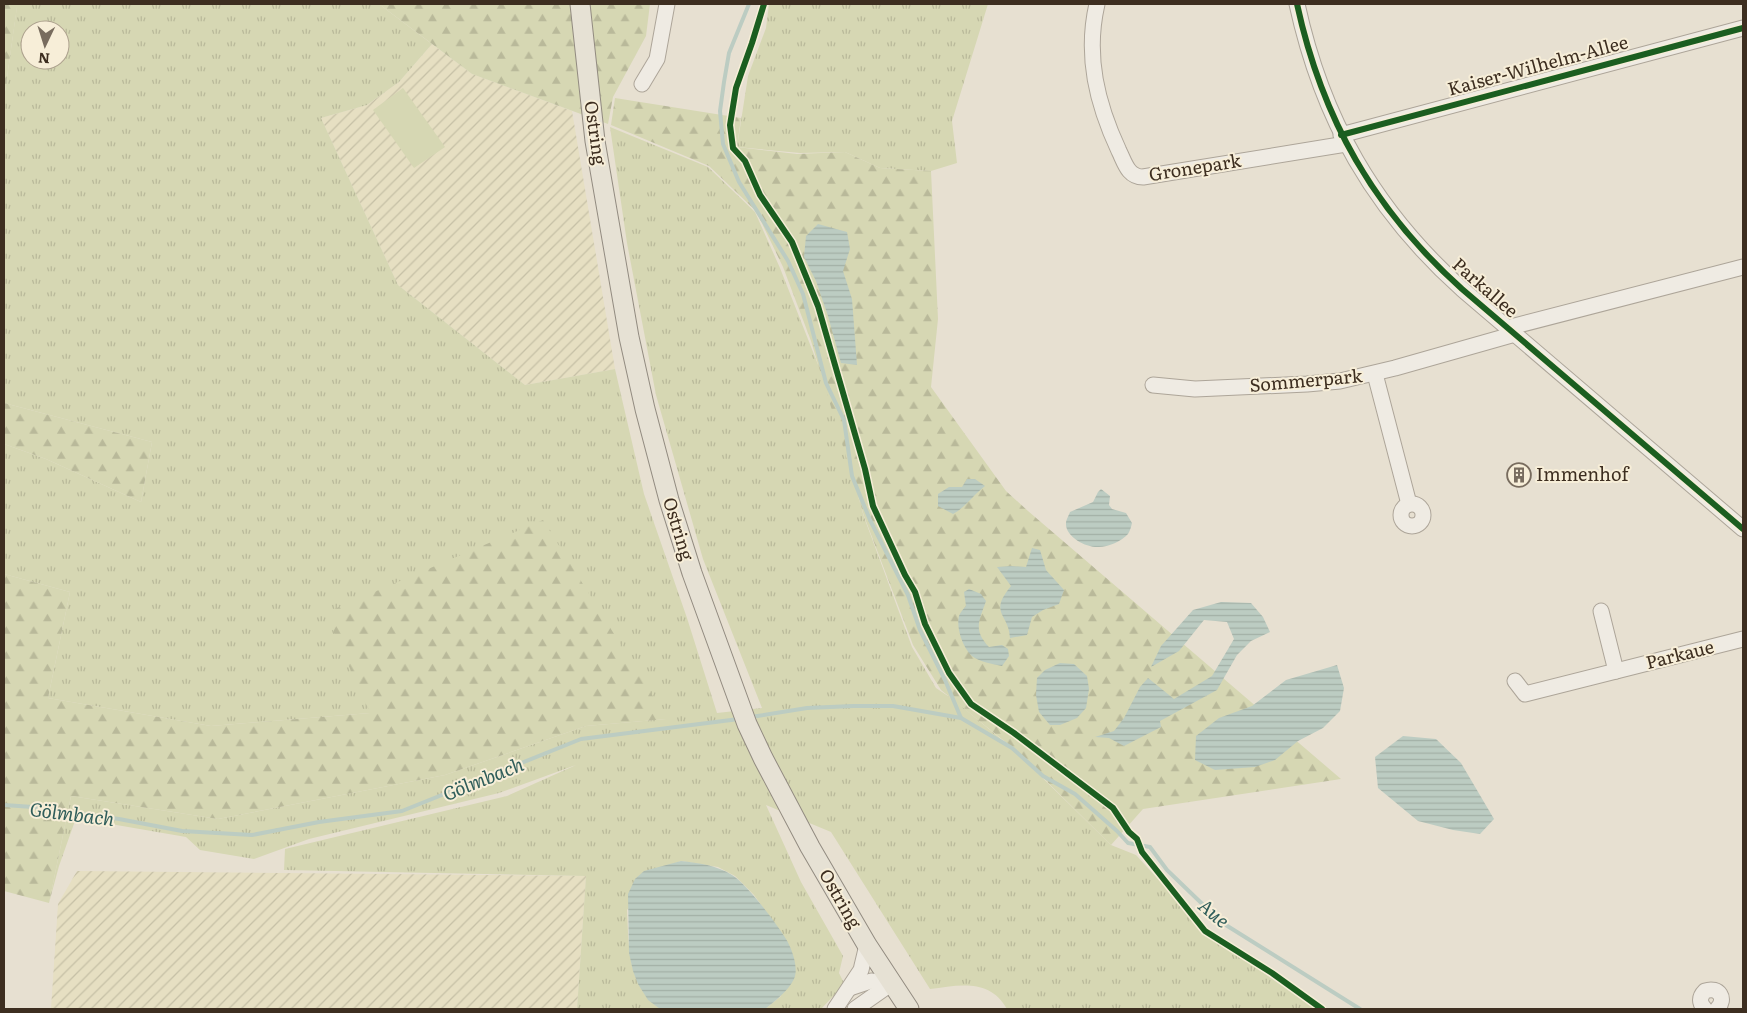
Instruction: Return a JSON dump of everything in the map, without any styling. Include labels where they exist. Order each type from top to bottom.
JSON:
[{"type":"main road","name":"Ostring","points":[[580,4],[595,140],[629,337],[668,500],[692,573],[747,724],[780,792],[867,945],[909,1009]]},
{"type":"street","points":[[642,84],[658,58],[667,4]]},
{"type":"street","name":"Gronepark","points":[[1097,4],[1092,48],[1095,86],[1106,123],[1127,168],[1133,175],[1144,177],[1344,139]]},
{"type":"street","name":"Parkallee","points":[[1297,4],[1302,29],[1317,78],[1344,139],[1375,193],[1407,234],[1443,272],[1743,529]]},
{"type":"street","name":"Kaiser-Wilhelm-Allee","points":[[1344,139],[1743,28]]},
{"type":"street","name":"Sommerpark","points":[[1153,385],[1195,389],[1292,385],[1340,381],[1375,374],[1511,331],[1743,266]]},
{"type":"street","points":[[1375,374],[1409,504]]},
{"type":"street","points":[[1601,611],[1616,671]]},
{"type":"street","name":"Parkaue","points":[[1515,681],[1525,694],[1743,639]]},
{"type":"street","points":[[835,1009],[860,970],[867,945]]},
{"type":"street","points":[[850,988],[871,981],[892,983]]},
{"type":"street","points":[[855,1009],[892,983]]},
{"type":"street","points":[[1706,1009],[1701,1004],[1700,999],[1705,991],[1711,989],[1716,990],[1722,999],[1717,1009]]},
{"type":"shaded area","points":[[432,44],[472,74],[572,111],[615,369],[525,385],[398,285],[321,118],[367,105],[399,82]]},
{"type":"shaded area","points":[[818,224],[847,232],[850,249],[843,271],[852,299],[857,365],[841,363],[816,281],[804,257],[806,236]]},
{"type":"shaded area","points":[[967,479],[975,479],[985,486],[953,514],[938,506],[938,494],[949,487],[962,487]]},
{"type":"shaded area","points":[[1101,489],[1110,496],[1109,505],[1112,509],[1126,513],[1132,523],[1128,534],[1122,539],[1106,546],[1094,547],[1083,544],[1073,537],[1069,533],[1066,522],[1070,512],[1093,502]]},
{"type":"shaded area","points":[[1032,548],[1040,550],[1046,570],[1064,590],[1059,604],[1043,610],[1032,617],[1027,635],[1010,638],[1009,630],[1000,608],[1004,595],[1011,586],[997,567],[1026,567]]},
{"type":"shaded area","points":[[969,589],[981,594],[986,601],[979,625],[984,641],[989,647],[1002,645],[1008,649],[1009,656],[1002,666],[975,658],[963,643],[958,621],[960,614],[966,606],[964,592]]},
{"type":"shaded area","points":[[1221,602],[1251,603],[1263,617],[1270,632],[1251,641],[1237,655],[1217,690],[1160,721],[1161,727],[1124,746],[1109,738],[1095,737],[1114,731],[1124,718],[1140,687],[1148,678],[1174,699],[1212,676],[1234,639],[1227,622],[1204,620],[1179,651],[1151,667],[1161,646],[1193,610]]},
{"type":"shaded area","points":[[1060,663],[1074,664],[1087,676],[1089,689],[1086,708],[1077,718],[1060,725],[1050,725],[1039,712],[1036,695],[1037,678],[1045,670]]},
{"type":"shaded area","points":[[1337,665],[1344,688],[1340,711],[1323,728],[1298,741],[1275,760],[1255,767],[1215,770],[1195,760],[1196,736],[1219,718],[1252,706],[1286,680]]},
{"type":"shaded area","points":[[1403,736],[1436,739],[1461,763],[1494,819],[1480,834],[1453,830],[1418,821],[1378,788],[1375,757]]},
{"type":"shaded area","points":[[681,861],[714,867],[732,875],[753,895],[786,939],[795,964],[794,979],[785,992],[765,1009],[660,1009],[648,1000],[638,984],[629,953],[628,894],[635,879],[644,871]]},
{"type":"shaded area","points":[[77,871],[586,876],[577,1009],[51,1009],[58,904]]},
{"type":"green space","points":[[4,4],[19,4],[17,7],[4,99]]},
{"type":"green space","points":[[19,4],[379,4],[432,44],[399,82],[367,105],[321,118],[398,285],[525,385],[615,369],[644,494],[687,618],[717,713],[762,708],[703,559],[656,395],[627,243],[610,127],[708,167],[755,212],[780,268],[826,385],[864,517],[912,647],[936,688],[954,700],[1013,749],[1111,845],[1136,855],[1208,934],[1315,1009],[1007,1009],[992,992],[983,988],[963,985],[930,989],[831,832],[766,805],[801,882],[843,956],[839,973],[844,983],[821,1009],[765,1009],[781,996],[764,909],[754,895],[735,876],[718,867],[681,861],[664,867],[627,910],[628,938],[636,976],[641,988],[649,999],[660,1009],[577,1009],[586,876],[284,870],[285,849],[507,796],[576,765],[499,793],[309,839],[254,859],[200,850],[186,837],[76,818],[59,866],[49,903],[71,796],[218,819],[445,775],[586,726],[666,719],[370,713],[211,726],[48,698],[70,592],[4,574],[4,444],[46,459],[141,502],[152,442],[4,403],[4,99],[17,6]]},
{"type":"green space","points":[[379,4],[650,4],[646,36],[613,97],[608,124],[472,74]]},
{"type":"green space","points":[[769,4],[988,4],[952,121],[957,163],[931,171],[880,168],[845,152],[800,153],[737,147],[748,76],[766,28]]},
{"type":"green space","points":[[403,88],[445,147],[414,168],[373,110]]},
{"type":"green space","points":[[615,98],[741,118],[737,147],[797,154],[845,152],[880,168],[931,171],[938,319],[931,387],[1006,491],[1341,779],[1143,809],[1111,845],[1014,749],[941,690],[913,645],[864,516],[811,341],[783,267],[756,211],[709,166],[611,125]]},
{"type":"green space","points":[[4,403],[152,442],[141,502],[46,459],[4,444]]},
{"type":"green space","points":[[543,520],[667,719],[586,726],[445,775],[218,819],[71,796],[49,903],[4,891],[4,574],[70,592],[48,698],[211,726],[370,713],[325,613]]},
{"type":"waterway","points":[[749,4],[729,53],[720,111],[723,144],[739,182],[788,261],[803,294],[826,383],[844,420],[852,476],[870,520],[908,595],[920,630],[945,680],[961,718]]},
{"type":"waterway","name":"Aue","points":[[751,717],[807,708],[893,706],[961,718],[1012,748],[1043,776],[1075,794],[1128,843],[1150,847],[1167,870],[1221,922],[1360,1009]]},
{"type":"waterway","name":"Gölmbach","points":[[4,805],[33,807],[119,819],[182,831],[252,835],[319,822],[402,811],[581,739],[739,719]]},
{"type":"cycle path","points":[[764,4],[736,88],[730,125],[733,148],[745,161],[760,195],[792,242],[818,306],[865,469],[873,506],[905,575],[915,592],[925,624],[949,673],[971,704],[1014,733],[1113,808],[1129,832],[1137,839],[1142,852],[1205,931],[1272,973],[1322,1009]]},
{"type":"cycle path","points":[[1297,4],[1321,86],[1337,124],[1356,160],[1378,194],[1403,227],[1431,259],[1462,289],[1743,529]]},
{"type":"cycle path","points":[[1341,135],[1743,28]]},
{"type":"place","name":"Immenhof","points":[[1519,475]]}]
